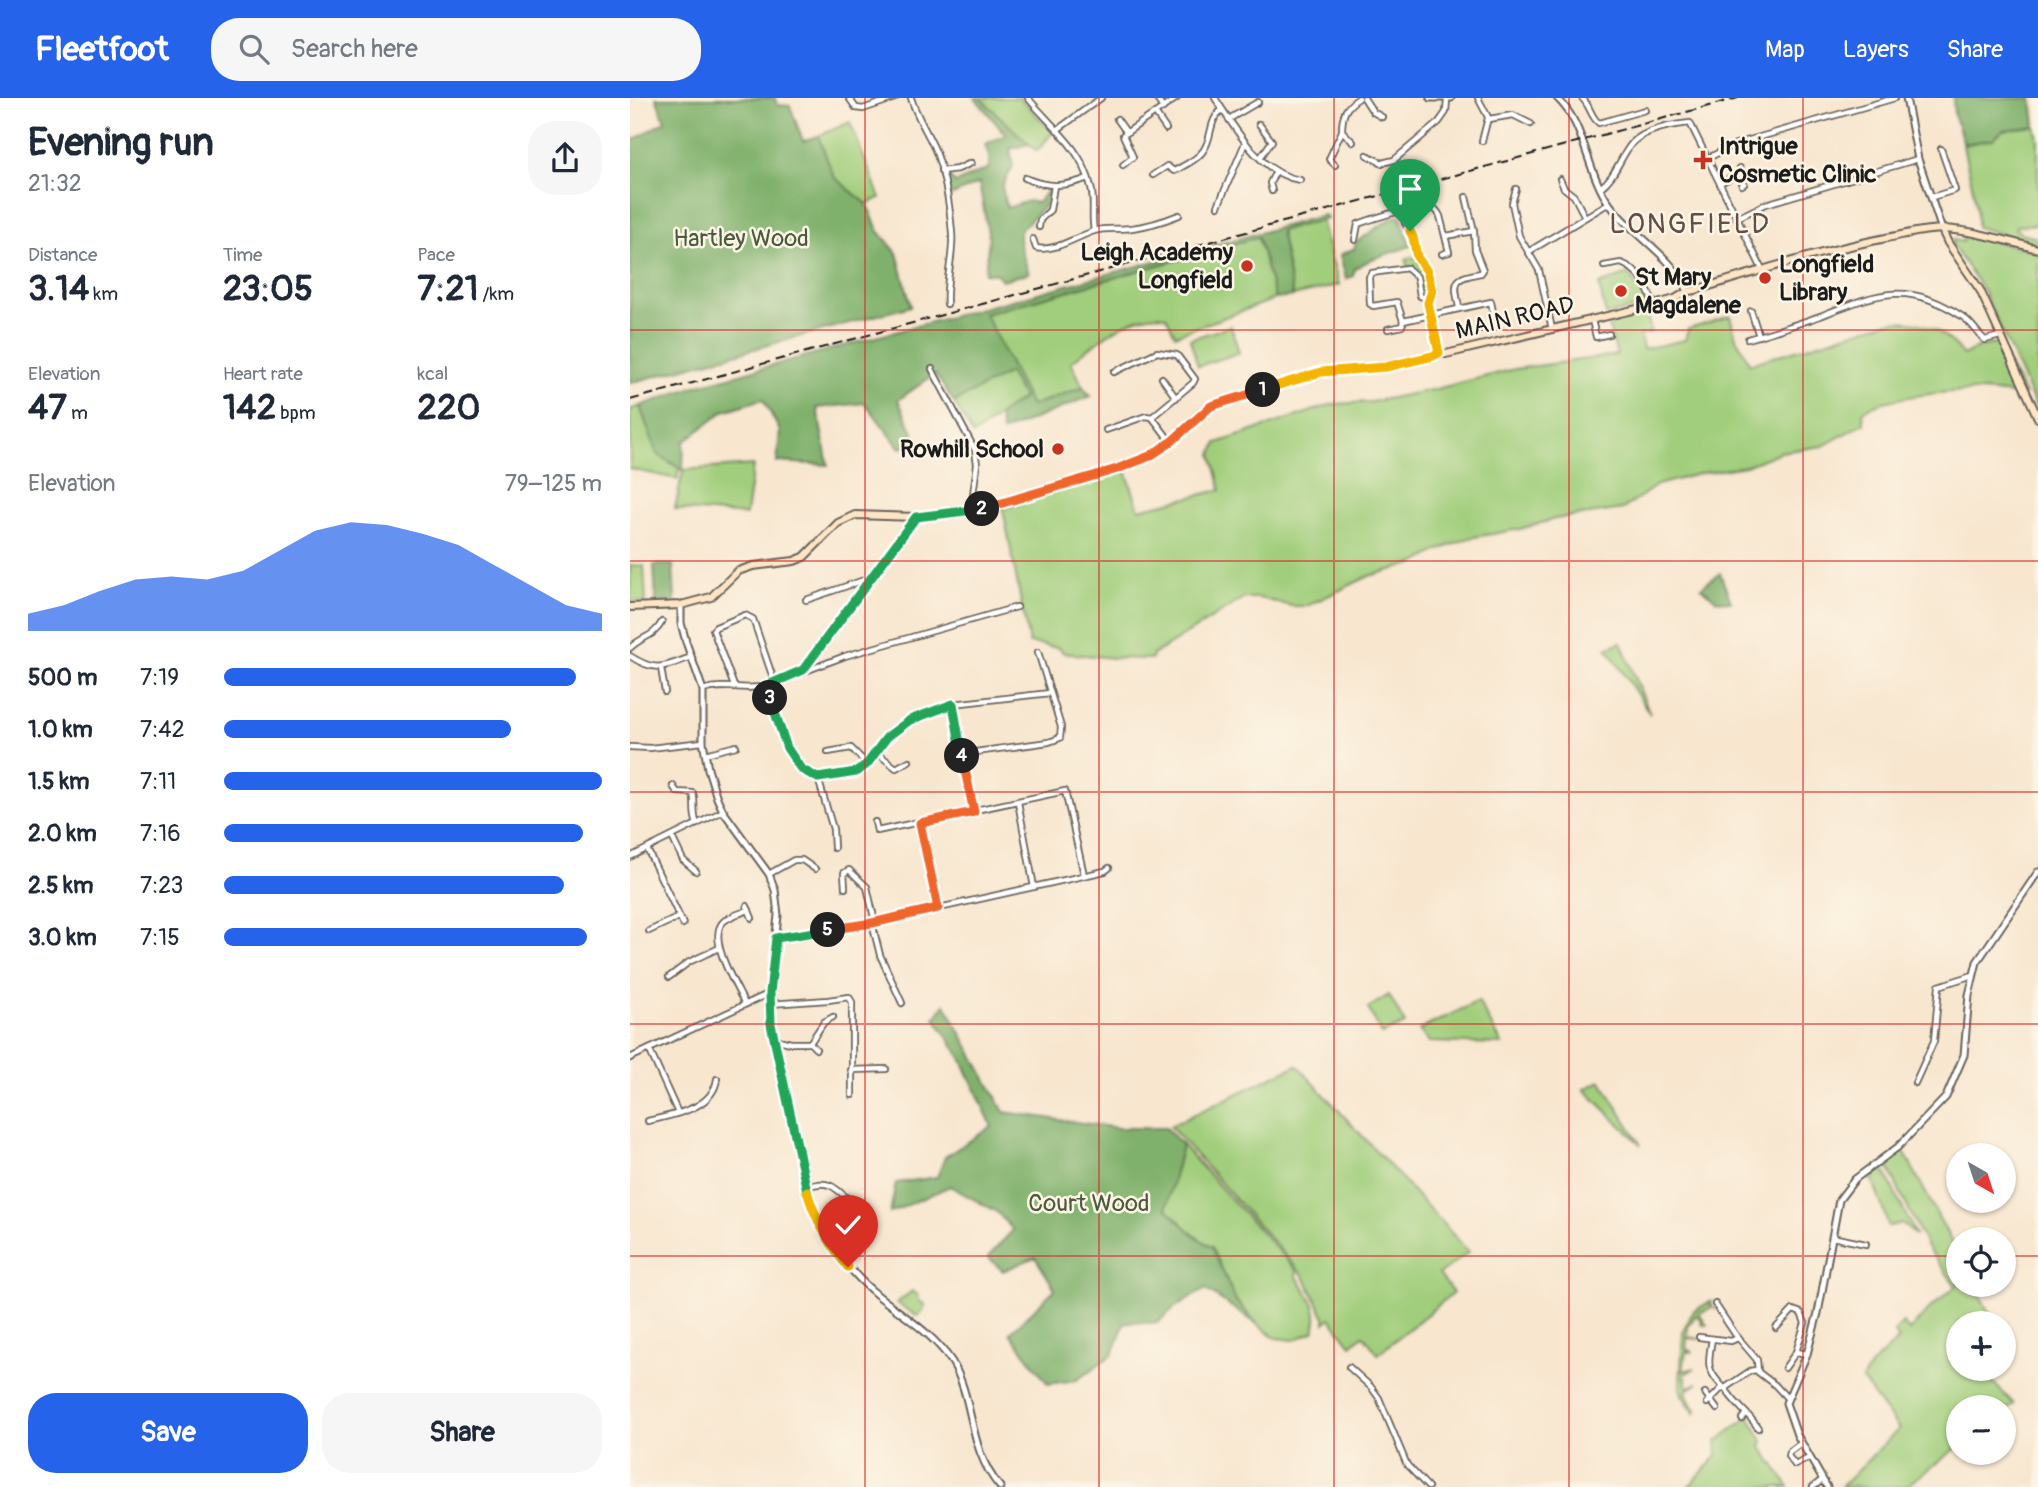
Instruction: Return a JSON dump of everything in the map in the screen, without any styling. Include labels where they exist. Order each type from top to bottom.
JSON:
[{"type":"main road","name":"MAIN ROAD","points":[[630,607],[681,605],[710,597],[732,575],[746,567],[799,559],[831,528],[845,519],[864,514],[916,517],[971,511],[1117,469],[1150,456],[1171,442],[1201,413],[1225,401],[1321,372],[1386,367],[1592,320],[1675,299],[1688,291],[1852,245],[1942,230],[1980,234],[2038,248]]},
{"type":"main road","points":[[1942,230],[1948,243],[1977,283],[2038,418]]},
{"type":"street","points":[[849,98],[856,108],[863,109],[895,98]]},
{"type":"street","points":[[911,98],[918,121],[937,156],[953,236],[947,277],[947,304]]},
{"type":"street","points":[[1028,98],[1074,147],[1088,178],[1093,200],[1094,231]]},
{"type":"street","points":[[1057,130],[1101,98]]},
{"type":"street","points":[[1156,98],[1163,108]]},
{"type":"street","points":[[1123,165],[1133,157],[1132,149],[1124,135],[1177,98]]},
{"type":"street","points":[[1214,98],[1245,143],[1276,172],[1300,180]]},
{"type":"street","points":[[1335,165],[1329,159],[1342,131],[1342,115],[1347,107],[1362,98],[1373,112],[1382,117]]},
{"type":"street","points":[[1367,155],[1382,163],[1394,160],[1438,122],[1446,113],[1449,99],[1430,98]]},
{"type":"street","points":[[1478,98],[1488,118],[1482,141]]},
{"type":"street","points":[[1557,98],[1573,120],[1600,188],[1609,203],[1662,255],[1688,291]]},
{"type":"street","points":[[1582,98],[1590,106],[1595,121],[1599,123],[1645,110]]},
{"type":"street","points":[[1708,158],[1736,144],[1895,98]]},
{"type":"street","points":[[1906,98],[1918,159],[1942,230]]},
{"type":"street","points":[[1229,119],[1258,102]]},
{"type":"street","points":[[1153,175],[1167,166],[1174,171],[1200,155],[1205,149],[1215,115],[1223,110]]},
{"type":"street","points":[[1155,113],[1166,129]]},
{"type":"street","points":[[1488,118],[1511,115],[1527,124]]},
{"type":"street","points":[[1117,119],[1127,133]]},
{"type":"street","points":[[1600,188],[1608,181],[1636,139],[1691,123],[1762,269]]},
{"type":"street","points":[[1259,124],[1272,141],[1261,158]]},
{"type":"street","points":[[1342,131],[1353,142]]},
{"type":"street","points":[[1218,206],[1245,143]]},
{"type":"street","points":[[1932,197],[1955,190],[1941,149]]},
{"type":"street","points":[[1737,218],[1763,205],[1918,159]]},
{"type":"street","points":[[941,172],[971,163]]},
{"type":"street","points":[[1720,183],[1741,170],[1742,185]]},
{"type":"street","points":[[1272,191],[1270,183],[1276,172]]},
{"type":"street","points":[[1025,178],[1054,186],[1065,186],[1088,178]]},
{"type":"street","points":[[1560,179],[1563,187],[1575,197],[1586,217]]},
{"type":"street","points":[[1039,227],[1040,220],[1050,210],[1054,186]]},
{"type":"street","points":[[1507,191],[1515,192],[1512,203],[1519,236],[1539,270],[1552,329]]},
{"type":"street","points":[[1459,307],[1455,286],[1457,280],[1461,276],[1483,270],[1475,250],[1474,231],[1465,196]]},
{"type":"street","points":[[1528,252],[1609,203]]},
{"type":"street","points":[[1355,240],[1359,224],[1392,212],[1428,207],[1440,216],[1446,236],[1449,252],[1442,254]]},
{"type":"street","points":[[1405,212],[1406,224],[1413,237],[1417,257],[1427,271],[1432,291],[1428,299],[1439,353]]},
{"type":"street","points":[[1033,239],[1036,248],[1041,249],[1105,228],[1130,228],[1160,223],[1179,215]]},
{"type":"street","points":[[1446,236],[1474,231]]},
{"type":"street","points":[[1604,266],[1621,262],[1633,270],[1647,287],[1654,305]]},
{"type":"street","points":[[1388,329],[1402,326],[1403,321],[1397,302],[1373,306],[1370,304],[1369,277],[1372,273],[1402,267],[1410,269],[1418,278],[1420,296],[1428,299]]},
{"type":"street","points":[[1748,339],[1804,322],[1863,299],[1905,294],[1925,297],[1954,312],[1985,340],[2000,336]]},
{"type":"street","points":[[1403,321],[1491,302],[1496,326]]},
{"type":"street","points":[[1751,311],[1759,336]]},
{"type":"street","name":"MAIN ROAD","points":[[1592,320],[1596,337],[1608,334]]},
{"type":"street","points":[[1114,372],[1157,352],[1177,355],[1195,379],[1194,383],[1152,417]]},
{"type":"street","points":[[932,369],[975,450],[976,469],[971,511]]},
{"type":"street","points":[[1162,378],[1176,398]]},
{"type":"street","points":[[1107,430],[1146,416],[1152,417],[1171,442]]},
{"type":"street","points":[[803,670],[916,517]]},
{"type":"street","points":[[806,600],[871,578]]},
{"type":"street","points":[[681,605],[681,623],[702,690],[708,769],[723,811],[769,873],[775,890],[778,915],[770,993],[774,1039],[812,1208],[821,1228],[848,1267],[881,1298],[917,1323],[949,1358],[960,1379],[976,1443],[990,1474],[1000,1487]]},
{"type":"street","points":[[702,690],[713,687],[766,686],[803,670],[1017,607]]},
{"type":"street","points":[[733,686],[713,630],[745,615],[753,619],[774,682]]},
{"type":"street","points":[[630,648],[638,640],[653,635],[662,622]]},
{"type":"street","points":[[961,754],[1049,742],[1060,738],[1061,727],[1038,652]]},
{"type":"street","points":[[630,656],[642,664],[661,668],[691,657]]},
{"type":"street","points":[[661,668],[665,692]]},
{"type":"street","points":[[766,686],[787,748],[801,769],[818,778],[856,772],[867,764],[887,737],[910,720],[953,704],[1050,693]]},
{"type":"street","points":[[953,704],[974,812]]},
{"type":"street","points":[[630,747],[650,748],[704,742]]},
{"type":"street","points":[[705,754],[736,746]]},
{"type":"street","points":[[828,752],[851,748],[867,764]]},
{"type":"street","points":[[876,752],[896,768],[909,761]]},
{"type":"street","points":[[818,778],[833,829],[834,848]]},
{"type":"street","points":[[673,786],[677,792],[693,793],[696,803],[693,814],[697,824]]},
{"type":"street","points":[[875,822],[877,831],[1065,791],[1084,875]]},
{"type":"street","points":[[1018,802],[1034,887]]},
{"type":"street","points":[[630,856],[723,811]]},
{"type":"street","points":[[920,823],[938,908]]},
{"type":"street","points":[[672,836],[683,860],[696,871]]},
{"type":"street","points":[[647,849],[683,924]]},
{"type":"street","points":[[769,873],[794,860],[802,860],[810,868]]},
{"type":"street","points":[[776,938],[874,923],[1109,868]]},
{"type":"street","points":[[845,888],[844,873],[849,870],[867,887],[880,955],[902,1003]]},
{"type":"street","points":[[1828,1487],[1801,1443],[1789,1415],[1787,1398],[1807,1354],[1826,1276],[1837,1206],[1847,1188],[1861,1174],[1899,1147],[1946,1097],[1964,1055],[1973,975],[1977,962],[2038,872]]},
{"type":"street","points":[[744,1004],[719,948],[718,933],[726,919],[748,908],[752,918]]},
{"type":"street","points":[[649,931],[679,917]]},
{"type":"street","points":[[669,977],[689,962],[719,948]]},
{"type":"street","points":[[1915,1083],[1934,1041],[1939,986],[1973,975]]},
{"type":"street","points":[[630,1058],[770,993]]},
{"type":"street","points":[[770,1004],[849,997],[852,1002],[852,1096]]},
{"type":"street","points":[[810,1043],[824,1022],[833,1017]]},
{"type":"street","points":[[774,1039],[810,1043],[816,1049]]},
{"type":"street","points":[[649,1049],[678,1113]]},
{"type":"street","points":[[851,1070],[886,1069]]},
{"type":"street","points":[[648,1121],[678,1113],[708,1098],[717,1079]]},
{"type":"street","points":[[806,1188],[819,1182],[825,1183],[849,1200]]},
{"type":"street","points":[[1832,1237],[1866,1244]]},
{"type":"street","points":[[1715,1304],[1757,1360],[1756,1370]]},
{"type":"street","points":[[1776,1328],[1792,1310],[1801,1312],[1805,1323],[1796,1352],[1785,1368]]},
{"type":"street","points":[[1699,1337],[1731,1341],[1738,1338]]},
{"type":"street","points":[[1712,1339],[1709,1368],[1713,1376],[1758,1428]]},
{"type":"street","points":[[1796,1352],[1807,1354]]},
{"type":"street","points":[[1349,1367],[1379,1398],[1407,1465],[1428,1487]]},
{"type":"street","points":[[1756,1370],[1787,1398]]},
{"type":"street","points":[[1709,1402],[1724,1387],[1756,1370]]},
{"type":"street","points":[[1705,1393],[1709,1402],[1717,1409]]},
{"type":"street","points":[[1742,1419],[1746,1413]]},
{"type":"street","points":[[1801,1443],[1790,1451],[1788,1456],[1795,1465],[1809,1458]]},
{"type":"street","points":[[1813,1487],[1822,1480]]},
{"type":"green space","name":"Hartley Wood","points":[[656,98],[775,98],[777,105],[790,106],[803,141],[818,136],[834,177],[867,204],[878,230],[897,253],[911,306],[630,383],[630,142],[665,121]]},
{"type":"green space","points":[[975,98],[980,98],[1029,144],[1010,149],[1013,166],[1002,187],[1007,208],[1028,201],[1038,203],[1047,190],[1049,200],[1025,225],[1019,236],[1029,273],[1002,280],[997,274],[985,273],[989,238],[979,183],[948,197],[945,174],[956,183],[989,168],[985,144],[1006,135]]},
{"type":"green space","points":[[980,98],[1020,98],[1053,132],[1037,151]]},
{"type":"green space","points":[[1953,98],[2032,98],[2035,126],[2003,130],[1993,139],[1964,144],[1954,115]]},
{"type":"green space","points":[[850,122],[880,198],[867,204],[834,177],[818,136]]},
{"type":"green space","points":[[2035,126],[2038,139],[2038,224],[2015,228],[2022,234],[2038,238],[2038,244],[1977,227],[1974,196],[1963,145],[1992,139],[2003,130]]},
{"type":"green space","points":[[1325,215],[1327,219],[1280,231],[1293,296],[1275,299],[1258,237],[985,314],[1031,406],[1083,387],[1091,396],[1002,432],[999,415],[1023,398],[1009,373],[954,402],[935,374],[898,400],[918,443],[900,448],[865,403],[817,408],[828,465],[777,462],[780,431],[763,399],[724,411],[684,442],[683,470],[657,454],[640,406],[696,386]]},
{"type":"green space","points":[[1393,217],[1400,217],[1411,246],[1372,259],[1355,268],[1353,276],[1346,279],[1340,255],[1355,248],[1355,243]]},
{"type":"green space","points":[[1321,220],[1339,285],[1293,296],[1280,230]]},
{"type":"green space","points":[[1964,235],[2038,251],[2038,411],[1983,290],[1952,245],[1953,240],[1963,242]]},
{"type":"green space","points":[[1258,237],[1275,299],[1175,335],[1166,316],[1153,315],[1127,323],[1071,362],[1083,387],[1031,406],[984,314]]},
{"type":"green space","points":[[1416,257],[1425,271],[1430,291],[1427,297],[1423,297],[1421,293],[1415,273],[1407,267],[1406,259]]},
{"type":"green space","points":[[1629,275],[1650,305],[1606,315],[1599,285]]},
{"type":"green space","points":[[1646,311],[1651,332],[1640,335],[1643,349],[1685,340],[1688,329],[1730,316],[1736,338],[1750,364],[1887,322],[1920,324],[1939,332],[1963,355],[1979,347],[1997,343],[2025,395],[1964,391],[1883,402],[1863,412],[1864,423],[1823,446],[1780,452],[1746,466],[1702,473],[1657,485],[1623,509],[1555,519],[1520,529],[1469,538],[1416,563],[1369,576],[1307,606],[1244,598],[1153,655],[1152,659],[1064,653],[1059,648],[1029,643],[1003,509],[1055,490],[1126,471],[1139,509],[1221,490],[1212,454],[1217,443],[1333,404],[1371,402],[1515,369],[1617,355],[1607,320]]},
{"type":"green space","points":[[1231,326],[1239,353],[1198,366],[1190,339]]},
{"type":"green space","points":[[1009,372],[1023,398],[973,435],[954,402]]},
{"type":"green space","points":[[640,406],[657,454],[679,468],[677,479],[630,469],[630,410]]},
{"type":"green space","points":[[753,465],[746,515],[675,509],[683,470]]},
{"type":"green space","points":[[630,565],[644,566],[646,603],[630,602]]},
{"type":"green space","points":[[654,565],[673,565],[675,602],[656,603]]},
{"type":"green space","points":[[1720,573],[1731,602],[1716,600],[1701,587]]},
{"type":"green space","points":[[1621,642],[1650,714],[1607,648]]},
{"type":"green space","points":[[1389,995],[1405,1024],[1382,1034],[1368,1008]]},
{"type":"green space","points":[[1478,1001],[1502,1044],[1429,1042],[1419,1030]]},
{"type":"green space","name":"Court Wood","points":[[945,1004],[1004,1112],[1118,1128],[1166,1128],[1182,1145],[1166,1208],[1195,1236],[1212,1247],[1236,1301],[1257,1324],[1205,1289],[1175,1307],[1157,1323],[1125,1322],[1113,1354],[1077,1380],[1048,1384],[1010,1333],[1055,1289],[1035,1257],[1003,1271],[988,1257],[1013,1230],[997,1212],[950,1186],[890,1213],[896,1183],[937,1177],[945,1157],[992,1126],[961,1058],[935,1018]]},
{"type":"green space","points":[[1297,1065],[1469,1252],[1439,1274],[1453,1293],[1378,1354],[1363,1335],[1351,1345],[1330,1318],[1325,1323],[1325,1317],[1303,1275],[1170,1126]]},
{"type":"green space","points":[[1601,1081],[1641,1145],[1584,1089]]},
{"type":"green space","points":[[1182,1145],[1297,1271],[1296,1275],[1315,1309],[1316,1324],[1313,1332],[1294,1340],[1276,1338],[1257,1324],[1236,1301],[1212,1247],[1195,1236],[1166,1208]]},
{"type":"green space","points":[[1902,1148],[1946,1231],[1946,1273],[1927,1247],[1885,1161]]},
{"type":"green space","points":[[1880,1166],[1916,1236],[1902,1223],[1889,1227],[1870,1172]]},
{"type":"green space","points":[[912,1291],[925,1305],[922,1313],[917,1316],[897,1303]]},
{"type":"green space","points":[[1946,1294],[1946,1297],[1981,1297],[1988,1311],[1946,1311],[1946,1381],[1992,1381],[2005,1395],[1946,1395],[1946,1456],[1905,1487],[1841,1487],[1899,1429],[1862,1380],[1871,1365],[1899,1339],[1894,1332],[1903,1323],[1909,1331]]},
{"type":"green space","points":[[1712,1301],[1711,1305],[1717,1310],[1713,1307],[1699,1313],[1707,1325],[1702,1325],[1701,1319],[1696,1315],[1688,1327],[1687,1337],[1700,1339],[1687,1338],[1686,1349],[1693,1352],[1686,1352],[1683,1371],[1695,1368],[1685,1374],[1687,1386],[1698,1383],[1686,1391],[1695,1413],[1682,1395],[1680,1385],[1683,1333],[1693,1311]]},
{"type":"green space","points":[[1750,1418],[1763,1441],[1761,1446],[1789,1487],[1688,1487],[1717,1456],[1717,1441]]},
{"type":"railway","points":[[630,400],[1738,98]]},
{"type":"place","name":"Intrigue Cosmetic Clinic","points":[[1703,160]]},
{"type":"place","name":"Leigh Academy Longfield","points":[[1247,266]]},
{"type":"place","name":"Longfield Library","points":[[1765,278]]},
{"type":"place","name":"St Mary Magdalene","points":[[1621,291]]},
{"type":"place","name":"Rowhill School","points":[[1058,449]]},
{"type":"district","name":"LONGFIELD","points":[[1690,224]]},
{"type":"route","points":[[848,1267],[821,1228],[812,1208],[781,1078],[770,1004],[776,938],[872,923],[938,908],[920,823],[974,812],[953,704],[910,720],[887,737],[867,764],[856,772],[818,778],[801,769],[787,748],[766,686],[803,670],[916,517],[957,514],[988,508],[1136,462],[1171,442],[1191,421],[1211,406],[1225,401],[1321,372],[1386,367],[1439,353],[1428,303],[1432,291],[1427,271],[1417,257],[1410,231]]}]
